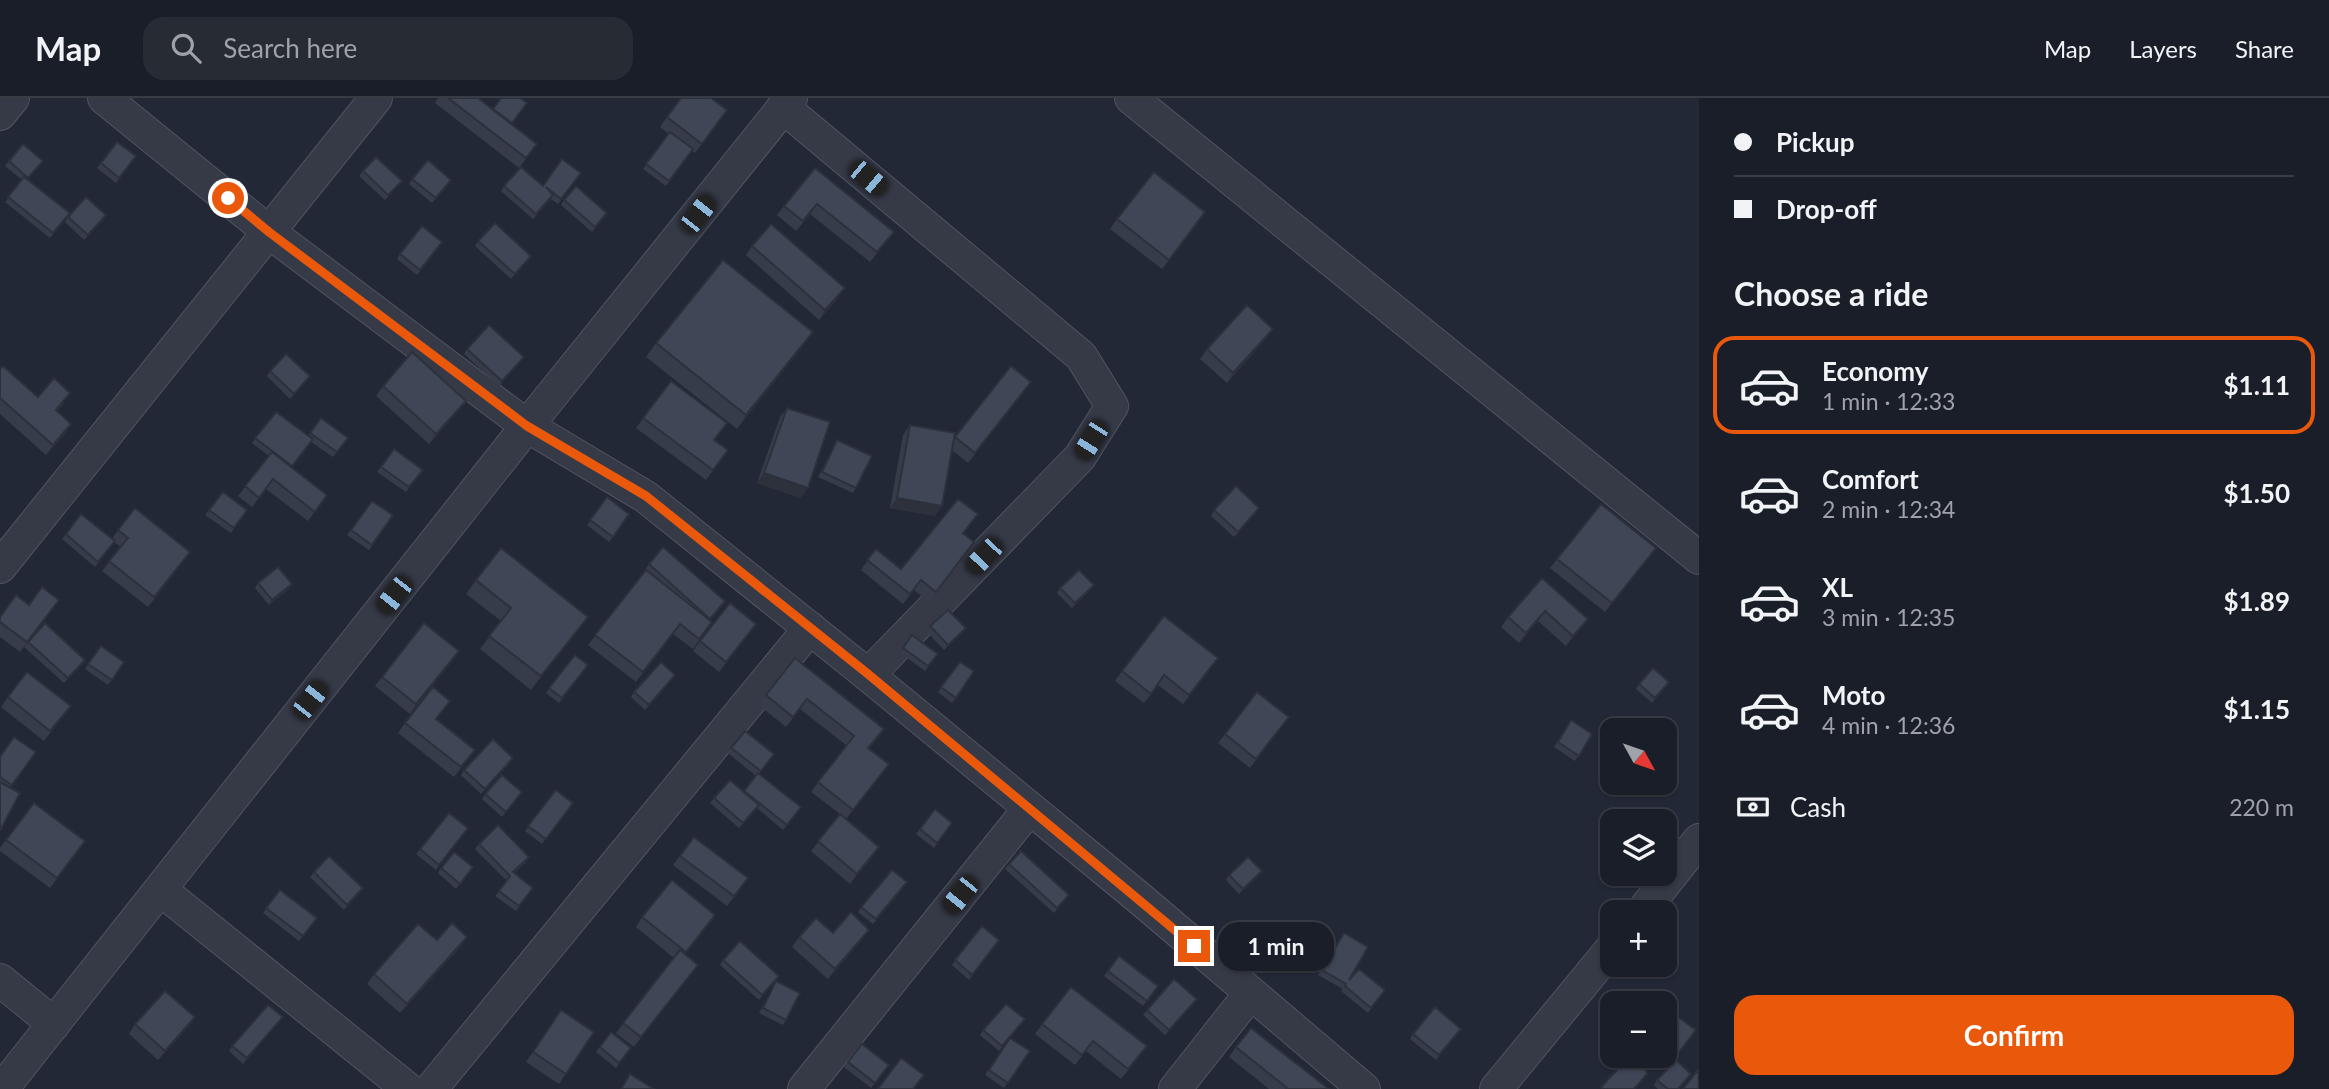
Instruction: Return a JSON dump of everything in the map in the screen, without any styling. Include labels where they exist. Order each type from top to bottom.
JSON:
[{"type":"street","points":[[0,114],[13,98]]},
{"type":"street","points":[[104,98],[269,232],[527,426],[646,496],[868,674],[1138,897],[1364,1089]]},
{"type":"street","points":[[0,567],[376,98]]},
{"type":"street","points":[[1131,98],[1699,558]]},
{"type":"street","points":[[2,1089],[527,426],[787,103],[1081,356],[1112,406],[1080,457],[868,674]]},
{"type":"street","points":[[430,1089],[810,628]]},
{"type":"street","points":[[804,1089],[1029,809]]},
{"type":"street","points":[[1652,900],[1699,840]]},
{"type":"street","points":[[160,890],[408,1089]]},
{"type":"street","points":[[1496,1089],[1600,963]]},
{"type":"street","points":[[0,979],[54,1024]]},
{"type":"street","points":[[1175,1089],[1250,994]]},
{"type":"building","points":[[448,98],[478,98],[537,144],[526,158]]},
{"type":"building","points":[[501,98],[520,98],[527,103],[512,123],[493,109]]},
{"type":"building","points":[[681,98],[711,98],[727,110],[702,144],[667,117]]},
{"type":"building","points":[[670,132],[693,149],[669,181],[646,164]]},
{"type":"building","points":[[117,142],[136,156],[119,178],[101,163]]},
{"type":"building","points":[[23,144],[43,161],[28,178],[9,161]]},
{"type":"building","points":[[376,157],[402,181],[388,195],[363,171]]},
{"type":"building","points":[[562,159],[581,173],[561,199],[546,187],[553,195],[536,214],[504,186],[521,167],[543,186]]},
{"type":"building","points":[[428,160],[451,180],[436,198],[412,179]]},
{"type":"building","points":[[815,168],[894,232],[877,252],[817,204],[803,221],[784,206]]},
{"type":"building","points":[[1154,172],[1205,212],[1169,260],[1117,219]]},
{"type":"building","points":[[24,177],[70,213],[53,233],[8,197]]},
{"type":"building","points":[[576,186],[607,213],[595,227],[564,200]]},
{"type":"building","points":[[86,197],[106,215],[88,235],[68,217]]},
{"type":"building","points":[[495,223],[531,256],[515,274],[478,241]]},
{"type":"building","points":[[771,224],[845,288],[825,310],[752,246]]},
{"type":"building","points":[[422,226],[442,242],[420,270],[400,254]]},
{"type":"building","points":[[723,260],[813,332],[746,415],[656,343]]},
{"type":"building","points":[[1247,305],[1273,329],[1233,373],[1207,349]]},
{"type":"building","points":[[489,325],[524,357],[502,381],[467,349]]},
{"type":"building","points":[[412,352],[466,401],[436,434],[383,386]]},
{"type":"building","points":[[286,354],[310,376],[294,394],[270,371]]},
{"type":"building","points":[[3,366],[38,397],[54,378],[70,393],[56,410],[71,424],[53,445],[0,398],[0,369]]},
{"type":"building","points":[[1011,366],[1031,382],[975,453],[955,437]]},
{"type":"building","points":[[671,381],[727,423],[714,440],[728,450],[713,470],[643,418]]},
{"type":"building","points":[[787,408],[830,422],[808,488],[764,473]]},
{"type":"building","points":[[276,412],[313,439],[292,466],[255,438]]},
{"type":"building","points":[[321,418],[348,438],[337,452],[310,433]]},
{"type":"building","points":[[910,425],[955,433],[942,506],[897,498]]},
{"type":"building","points":[[837,440],[872,456],[856,488],[822,472]]},
{"type":"building","points":[[394,449],[423,470],[409,487],[381,467]]},
{"type":"building","points":[[272,452],[327,495],[315,512],[273,479],[259,498],[245,486]]},
{"type":"building","points":[[1236,486],[1259,508],[1238,532],[1214,510]]},
{"type":"building","points":[[223,492],[247,510],[234,528],[209,510]]},
{"type":"building","points":[[607,497],[629,514],[613,537],[590,520]]},
{"type":"building","points":[[958,499],[978,514],[963,533],[974,542],[936,592],[921,580],[910,594],[867,560],[876,549],[901,569]]},
{"type":"building","points":[[372,501],[393,515],[372,545],[351,530]]},
{"type":"building","points":[[1601,504],[1656,548],[1612,603],[1557,559]]},
{"type":"building","points":[[135,508],[190,552],[154,597],[109,561],[128,538],[118,530]]},
{"type":"building","points":[[81,514],[115,541],[98,562],[66,534]]},
{"type":"building","points":[[663,547],[725,601],[710,619],[649,564]]},
{"type":"building","points":[[501,548],[588,617],[541,676],[489,636],[511,608],[476,580]]},
{"type":"building","points":[[278,567],[292,584],[272,600],[258,583]]},
{"type":"building","points":[[646,570],[712,622],[699,639],[680,624],[643,672],[595,635]]},
{"type":"building","points":[[1079,570],[1094,585],[1075,603],[1060,588]]},
{"type":"building","points":[[1542,578],[1588,619],[1573,636],[1545,611],[1526,633],[1508,617]]},
{"type":"building","points":[[42,587],[59,600],[27,642],[0,622],[0,617],[16,595],[29,605]]},
{"type":"building","points":[[730,603],[756,624],[726,662],[700,641]]},
{"type":"building","points":[[948,610],[966,628],[948,645],[930,626]]},
{"type":"building","points":[[1164,616],[1218,658],[1189,695],[1164,675],[1151,694],[1122,671]]},
{"type":"building","points":[[45,623],[85,660],[68,678],[28,642]]},
{"type":"building","points":[[424,623],[459,651],[416,704],[382,677]]},
{"type":"building","points":[[912,635],[938,654],[928,666],[903,648]]},
{"type":"building","points":[[101,646],[124,662],[112,680],[88,664]]},
{"type":"building","points":[[575,655],[588,665],[562,698],[549,688]]},
{"type":"building","points":[[795,658],[884,729],[868,748],[889,764],[853,810],[818,782],[854,736],[807,699],[793,717],[766,695]]},
{"type":"building","points":[[661,662],[675,675],[649,705],[634,692]]},
{"type":"building","points":[[960,662],[974,671],[956,698],[941,687]]},
{"type":"building","points":[[1653,668],[1669,682],[1655,698],[1639,684]]},
{"type":"building","points":[[27,672],[71,706],[50,731],[8,697]]},
{"type":"building","points":[[433,687],[450,701],[436,719],[475,750],[461,767],[405,723]]},
{"type":"building","points":[[1257,692],[1289,717],[1256,759],[1225,734]]},
{"type":"building","points":[[1571,720],[1592,734],[1579,756],[1558,742]]},
{"type":"building","points":[[745,731],[774,754],[761,771],[731,748]]},
{"type":"building","points":[[14,737],[36,752],[12,785],[0,777],[0,757]]},
{"type":"building","points":[[493,739],[513,758],[485,789],[464,770]]},
{"type":"building","points":[[758,773],[801,807],[787,825],[744,791]]},
{"type":"building","points":[[502,775],[522,792],[506,812],[485,794]]},
{"type":"building","points":[[730,780],[759,805],[743,823],[714,798]]},
{"type":"building","points":[[0,782],[20,793],[1,829],[0,829]]},
{"type":"building","points":[[556,790],[573,803],[546,839],[528,826]]},
{"type":"building","points":[[34,803],[85,841],[57,878],[6,840]]},
{"type":"building","points":[[935,809],[952,823],[937,843],[920,829]]},
{"type":"building","points":[[449,813],[468,828],[439,865],[420,849]]},
{"type":"building","points":[[840,814],[879,847],[857,874],[818,841]]},
{"type":"building","points":[[498,825],[529,857],[513,872],[533,888],[519,906],[499,891],[510,876],[479,844]]},
{"type":"building","points":[[694,837],[748,878],[734,896],[680,856]]},
{"type":"building","points":[[1021,851],[1069,895],[1057,908],[1009,864]]},
{"type":"building","points":[[454,852],[473,867],[460,884],[441,868]]},
{"type":"building","points":[[329,856],[363,888],[347,905],[314,872]]},
{"type":"building","points":[[1248,857],[1262,871],[1243,889],[1229,875]]},
{"type":"building","points":[[892,870],[907,882],[876,919],[861,907]]},
{"type":"building","points":[[672,880],[715,915],[686,952],[642,917]]},
{"type":"building","points":[[280,890],[317,918],[303,936],[266,908]]},
{"type":"building","points":[[851,912],[869,930],[835,969],[799,937],[816,918],[833,933]]},
{"type":"building","points":[[452,923],[467,937],[407,1004],[374,974],[418,924],[437,940]]},
{"type":"building","points":[[982,926],[999,940],[972,975],[955,960]]},
{"type":"building","points":[[1344,933],[1368,947],[1349,980],[1359,969],[1385,990],[1371,1008],[1345,986],[1346,984],[1322,970]]},
{"type":"building","points":[[740,941],[779,976],[762,995],[723,960]]},
{"type":"building","points":[[680,950],[698,965],[641,1037],[623,1023]]},
{"type":"building","points":[[1119,956],[1158,986],[1147,1001],[1108,971]]},
{"type":"building","points":[[1174,979],[1197,999],[1169,1030],[1147,1010]]},
{"type":"building","points":[[776,981],[800,993],[786,1020],[763,1008]]},
{"type":"building","points":[[1071,987],[1147,1046],[1128,1069],[1093,1041],[1082,1055],[1042,1024]]},
{"type":"building","points":[[165,991],[195,1017],[165,1051],[135,1024]]},
{"type":"building","points":[[1006,1004],[1025,1019],[1002,1046],[983,1030]]},
{"type":"building","points":[[268,1005],[283,1017],[247,1058],[232,1046]]},
{"type":"building","points":[[1435,1007],[1461,1029],[1439,1055],[1413,1034]]},
{"type":"building","points":[[561,1010],[594,1032],[566,1074],[533,1052]]},
{"type":"building","points":[[1677,1016],[1696,1030],[1679,1052],[1677,1051]]},
{"type":"building","points":[[1251,1028],[1329,1089],[1286,1089],[1236,1047]]},
{"type":"building","points":[[611,1032],[631,1048],[619,1063],[600,1047]]},
{"type":"building","points":[[1010,1038],[1030,1051],[1008,1083],[989,1070]]},
{"type":"building","points":[[862,1044],[889,1065],[875,1083],[848,1062]]},
{"type":"building","points":[[901,1058],[924,1075],[913,1089],[878,1089]]},
{"type":"building","points":[[1677,1061],[1691,1074],[1678,1089],[1668,1089],[1657,1080],[1668,1068],[1677,1068]]},
{"type":"building","points":[[1619,1068],[1643,1068],[1648,1073],[1634,1089],[1601,1087]]},
{"type":"building","points":[[1698,1070],[1699,1089],[1683,1089]]},
{"type":"building","points":[[630,1074],[654,1089],[621,1089]]},
{"type":"route","points":[[228,198],[269,232],[527,426],[646,496],[868,674],[1194,946]]}]
